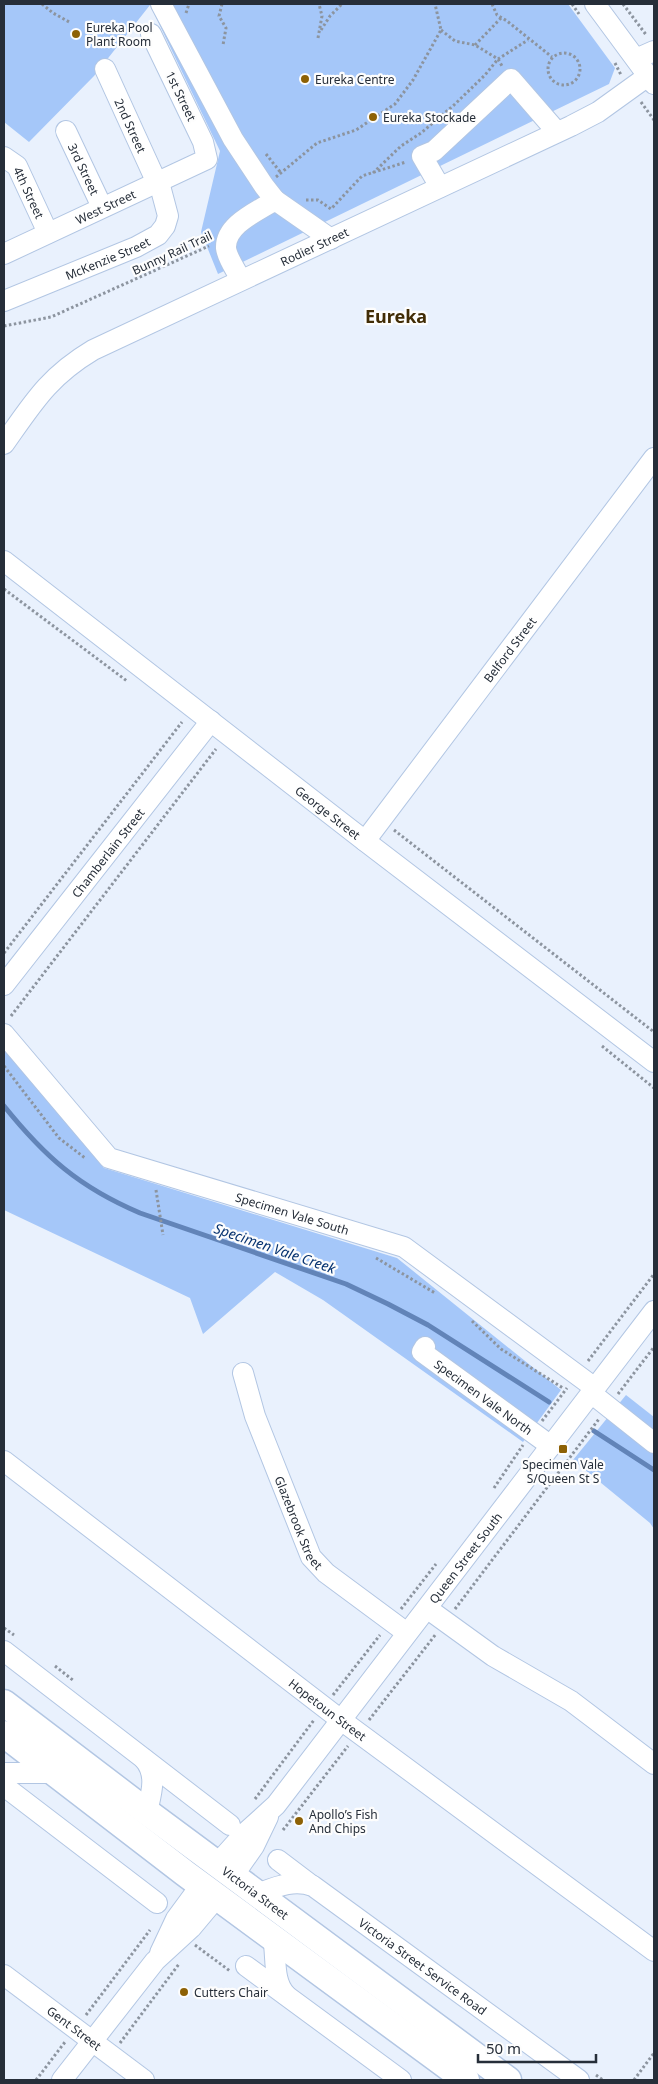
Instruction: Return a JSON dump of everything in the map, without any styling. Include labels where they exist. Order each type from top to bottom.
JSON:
[{"type":"main road","name":"Victoria Street","points":[[4,1703],[147,1812],[508,2080]]},
{"type":"main road","points":[[4,1734],[209,1891],[466,2080]]},
{"type":"main road","name":"Queen Street South","points":[[209,1891],[225,1870]]},
{"type":"street","points":[[161,4],[178,21],[233,138],[270,193],[331,238]]},
{"type":"street","points":[[588,11],[636,59],[651,80]]},
{"type":"street","name":"1st Street","points":[[151,34],[203,142],[207,159]]},
{"type":"street","points":[[636,59],[652,45]]},
{"type":"street","name":"2nd Street","points":[[105,69],[158,182]]},
{"type":"street","points":[[440,187],[422,156],[434,151],[511,79],[557,132]]},
{"type":"street","name":"Rodier Street","points":[[4,444],[34,401],[65,368],[93,350],[557,132],[598,112],[630,90],[651,80]]},
{"type":"street","name":"3rd Street","points":[[66,130],[102,207]]},
{"type":"street","name":"4th Street","points":[[4,157],[17,166],[48,233]]},
{"type":"street","name":"West Street","points":[[4,254],[207,159]]},
{"type":"street","name":"McKenzie Street","points":[[4,300],[136,247],[158,235],[165,226],[168,212],[158,182]]},
{"type":"street","points":[[240,280],[226,248],[229,234],[270,193]]},
{"type":"street","name":"Belford Street","points":[[365,841],[654,458]]},
{"type":"street","name":"George Street","points":[[4,561],[205,728],[365,841],[654,1062]]},
{"type":"street","name":"Chamberlain Street","points":[[4,985],[205,728]]},
{"type":"street","name":"Specimen Vale South","points":[[7,1025],[109,1158],[404,1247],[571,1382],[593,1391],[605,1411],[654,1443]]},
{"type":"street","name":"Queen Street South","points":[[225,1870],[244,1834],[276,1805],[428,1609],[654,1311]]},
{"type":"street","name":"Specimen Vale North","points":[[425,1347],[422,1352],[550,1446]]},
{"type":"street","name":"Glazebrook Street","points":[[243,1373],[255,1416],[311,1557],[326,1573],[408,1633]]},
{"type":"street","name":"Hopetoun Street","points":[[4,1461],[341,1720],[654,1951]]},
{"type":"street","points":[[428,1609],[493,1656],[571,1701],[654,1764]]},
{"type":"street","points":[[4,1650],[230,1825]]},
{"type":"street","points":[[143,1758],[150,1767],[153,1776],[147,1812]]},
{"type":"street","points":[[4,1773],[54,1773]]},
{"type":"street","points":[[4,1786],[157,1903]]},
{"type":"street","name":"Victoria Street Service Road","points":[[278,1860],[579,2080]]},
{"type":"street","points":[[257,1894],[288,1884],[300,1883],[313,1886]]},
{"type":"street","points":[[62,2080],[155,1961],[176,1919],[209,1891]]},
{"type":"street","points":[[273,1938],[277,1977],[282,1991],[287,1997]]},
{"type":"street","points":[[246,1966],[401,2080]]},
{"type":"street","name":"Gent Street","points":[[4,1975],[144,2080]]},
{"type":"path","points":[[42,4],[53,13],[72,22]]},
{"type":"path","points":[[178,21],[189,4]]},
{"type":"path","points":[[222,4],[219,16],[226,28],[223,45]]},
{"type":"path","points":[[318,38],[322,16],[319,4]]},
{"type":"path","points":[[320,30],[342,4]]},
{"type":"path","points":[[270,193],[317,143],[356,130],[395,104],[413,80],[440,30],[435,4]]},
{"type":"path","points":[[492,4],[501,18],[552,57]]},
{"type":"path","points":[[572,4],[588,11]]},
{"type":"path","points":[[623,4],[652,45]]},
{"type":"path","points":[[476,45],[501,18]]},
{"type":"path","points":[[440,30],[454,41],[476,45],[498,59]]},
{"type":"path","points":[[373,173],[401,146],[421,133],[454,105],[485,76],[498,59],[528,40]]},
{"type":"path","points":[[563,52],[577,58],[580,73],[574,81],[570,84],[560,84],[551,79],[548,69],[552,57],[563,52]]},
{"type":"path","points":[[613,61],[630,90],[654,120]]},
{"type":"path","points":[[270,193],[318,200],[331,209],[362,176],[422,156]]},
{"type":"path","name":"Bunny Rail Trail","points":[[4,326],[51,317],[214,243]]},
{"type":"path","points":[[4,589],[128,682]]},
{"type":"path","points":[[174,716],[182,722],[205,728]]},
{"type":"path","points":[[4,953],[182,722]]},
{"type":"path","points":[[7,1025],[216,749]]},
{"type":"path","points":[[381,820],[654,1032]]},
{"type":"path","points":[[4,1066],[59,1138],[91,1163]]},
{"type":"path","points":[[147,1187],[158,1191],[163,1235]]},
{"type":"path","points":[[372,1255],[439,1296]]},
{"type":"path","points":[[494,1489],[533,1433],[654,1274]]},
{"type":"path","points":[[471,1320],[501,1349],[571,1382]]},
{"type":"path","points":[[276,1838],[445,1622],[654,1347]]},
{"type":"path","points":[[254,1800],[324,1706],[440,1559]]},
{"type":"path","points":[[36,2080],[153,1926]]},
{"type":"path","points":[[190,1950],[195,1946]]},
{"type":"path","points":[[110,2055],[184,1958]]},
{"type":"path","points":[[634,2080],[654,2053]]},
{"type":"shaded area","name":"Eureka Stockade","points":[[4,4],[568,4],[615,68],[609,84],[218,274],[201,232],[220,151],[150,5],[94,76],[29,142],[4,122]]},
{"type":"shaded area","points":[[8,1047],[104,1168],[397,1258],[561,1390],[523,1442],[323,1300],[275,1272],[203,1334],[190,1298],[4,1210],[4,1048]]},
{"type":"shaded area","points":[[626,1395],[654,1417],[654,1529],[650,1523],[573,1460]]},
{"type":"waterway","name":"Specimen Vale Creek","points":[[4,1106],[34,1141],[64,1169],[118,1203],[140,1213],[346,1284],[428,1325],[549,1402]]},
{"type":"waterway","name":"Specimen Vale Creek","points":[[594,1431],[654,1470]]},
{"type":"place","name":"Eureka Pool Plant Room","points":[[76,34]]},
{"type":"place","name":"Eureka Centre","points":[[305,79]]},
{"type":"place","name":"Eureka Stockade","points":[[373,117]]},
{"type":"place","name":"Specimen Vale S/Queen St S","points":[[563,1449]]},
{"type":"place","name":"Apollo’s Fish And Chips","points":[[299,1821]]},
{"type":"place","name":"Cutters Chair","points":[[184,1992]]},
{"type":"district","name":"Eureka","points":[[396,316]]}]
